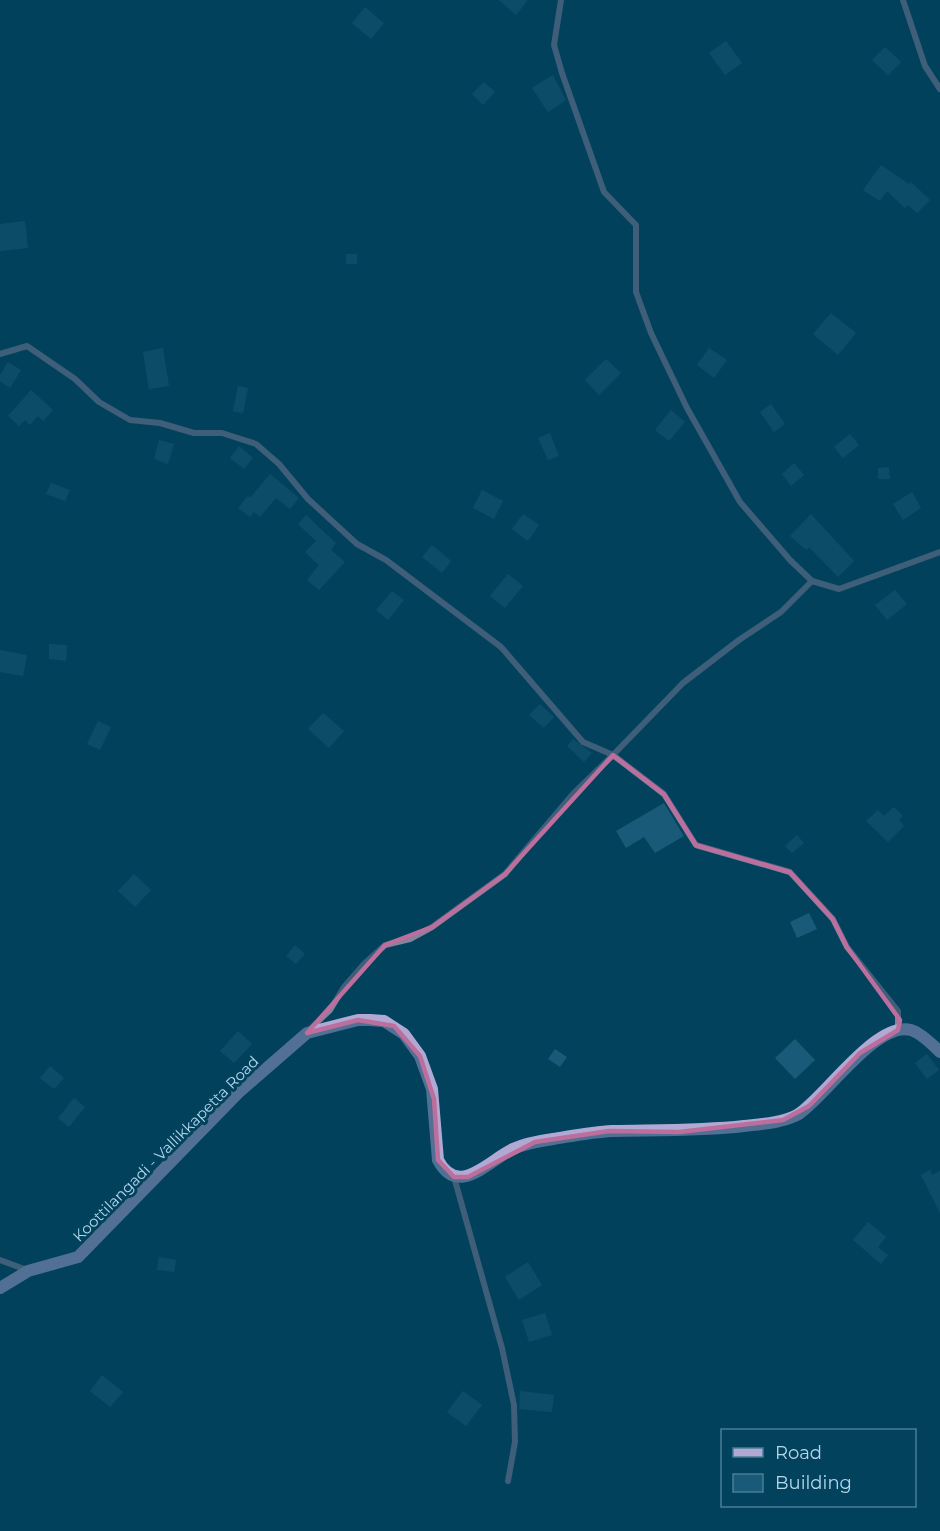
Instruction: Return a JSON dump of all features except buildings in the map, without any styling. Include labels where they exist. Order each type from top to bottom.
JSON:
[{"type":"main road","name":"Koottilangadi - Vallikkapetta Road","points":[[0,1288],[28,1270],[78,1257],[238,1093],[307,1033],[358,1020],[384,1021],[404,1034],[420,1056],[432,1089],[438,1160],[444,1170],[454,1178]]},
{"type":"main road","points":[[454,1178],[468,1177],[514,1149],[535,1142],[609,1131],[679,1132],[783,1120],[809,1106],[839,1071],[860,1053],[898,1030],[911,1030],[940,1052]]},
{"type":"street","points":[[561,0],[554,45],[604,192],[636,225],[636,292],[651,333],[687,408],[740,502],[790,560],[812,581],[839,589],[940,552]]},
{"type":"street","points":[[903,0],[925,66],[940,89]]},
{"type":"street","points":[[0,354],[27,346],[75,379],[99,402],[130,420],[160,423],[194,433],[222,433],[256,444],[279,464],[308,499],[357,544],[386,560],[501,647],[583,742],[614,755],[664,794],[696,845],[789,872],[833,919],[847,947],[898,1011],[898,1030]]},
{"type":"street","points":[[307,1033],[330,1010],[344,987],[364,964],[385,945],[410,939],[432,927],[505,874],[573,794],[682,684],[739,640],[781,612],[812,581]]},
{"type":"street","points":[[454,1178],[502,1348],[514,1405],[515,1442],[508,1481]]},
{"type":"street","points":[[0,1260],[28,1270]]},
{"type":"highlighted area","points":[[613,755],[664,794],[696,845],[790,872],[833,919],[847,947],[900,1020],[898,1030],[860,1053],[809,1106],[783,1120],[679,1132],[609,1131],[535,1142],[468,1177],[454,1177],[438,1160],[434,1099],[420,1056],[394,1026],[358,1020],[307,1033],[385,945],[432,927],[505,874]]}]
